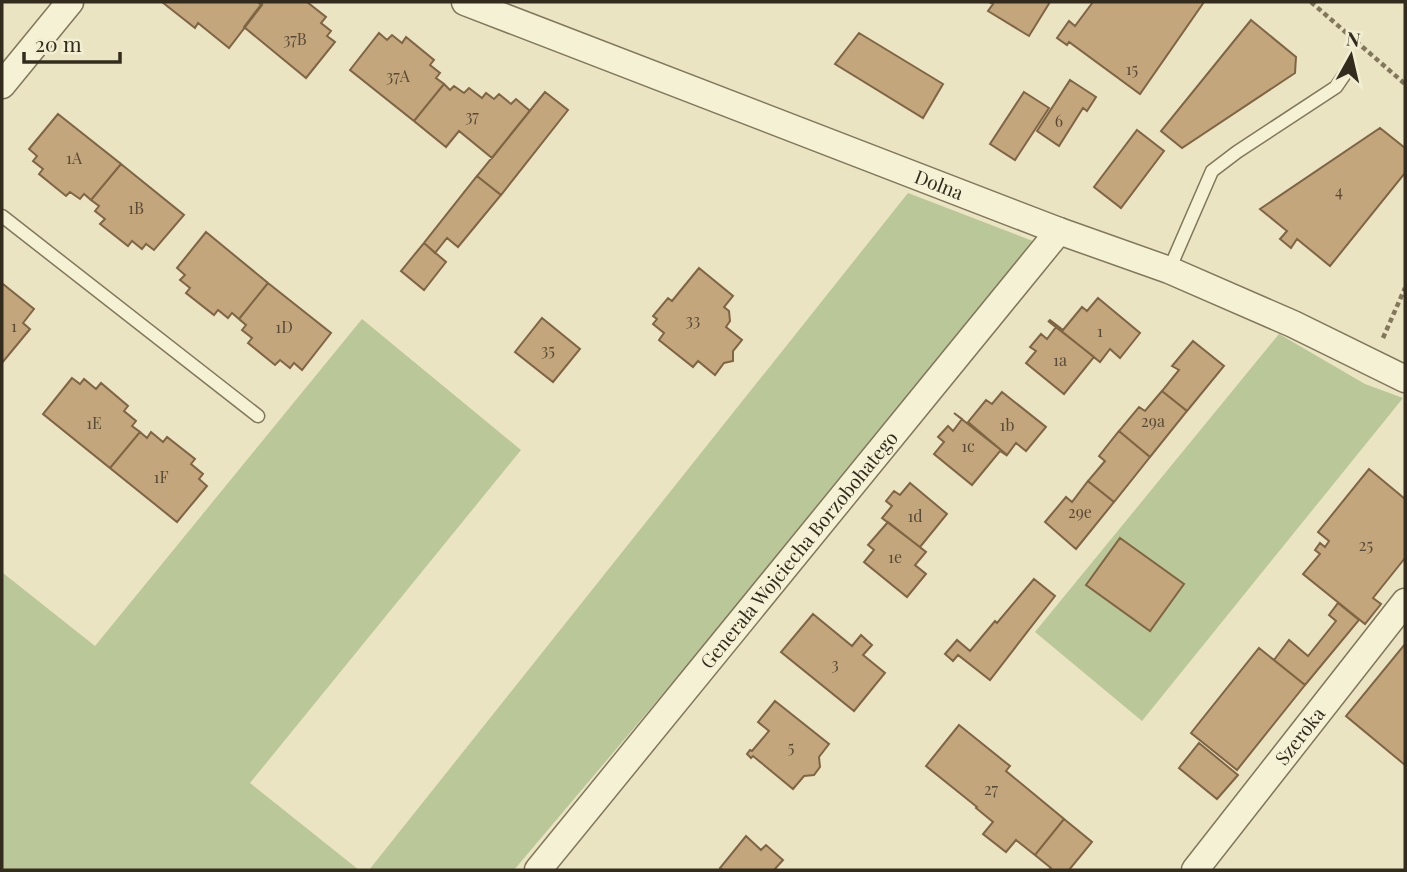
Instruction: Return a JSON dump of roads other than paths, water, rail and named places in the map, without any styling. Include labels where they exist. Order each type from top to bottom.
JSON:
[{"type":"street","points":[[2,85],[70,2]]},
{"type":"street","name":"Dolna","points":[[465,2],[1059,231],[1169,270],[1293,324],[1405,379]]},
{"type":"street","name":"Generała Wojciecha Borzobohatego","points":[[538,870],[1059,231]]},
{"type":"street","name":"Szeroka","points":[[1195,870],[1405,602]]},
{"type":"lane","points":[[1169,270],[1212,171],[1336,87],[1349,68]]},
{"type":"lane","points":[[2,216],[258,415]]}]
